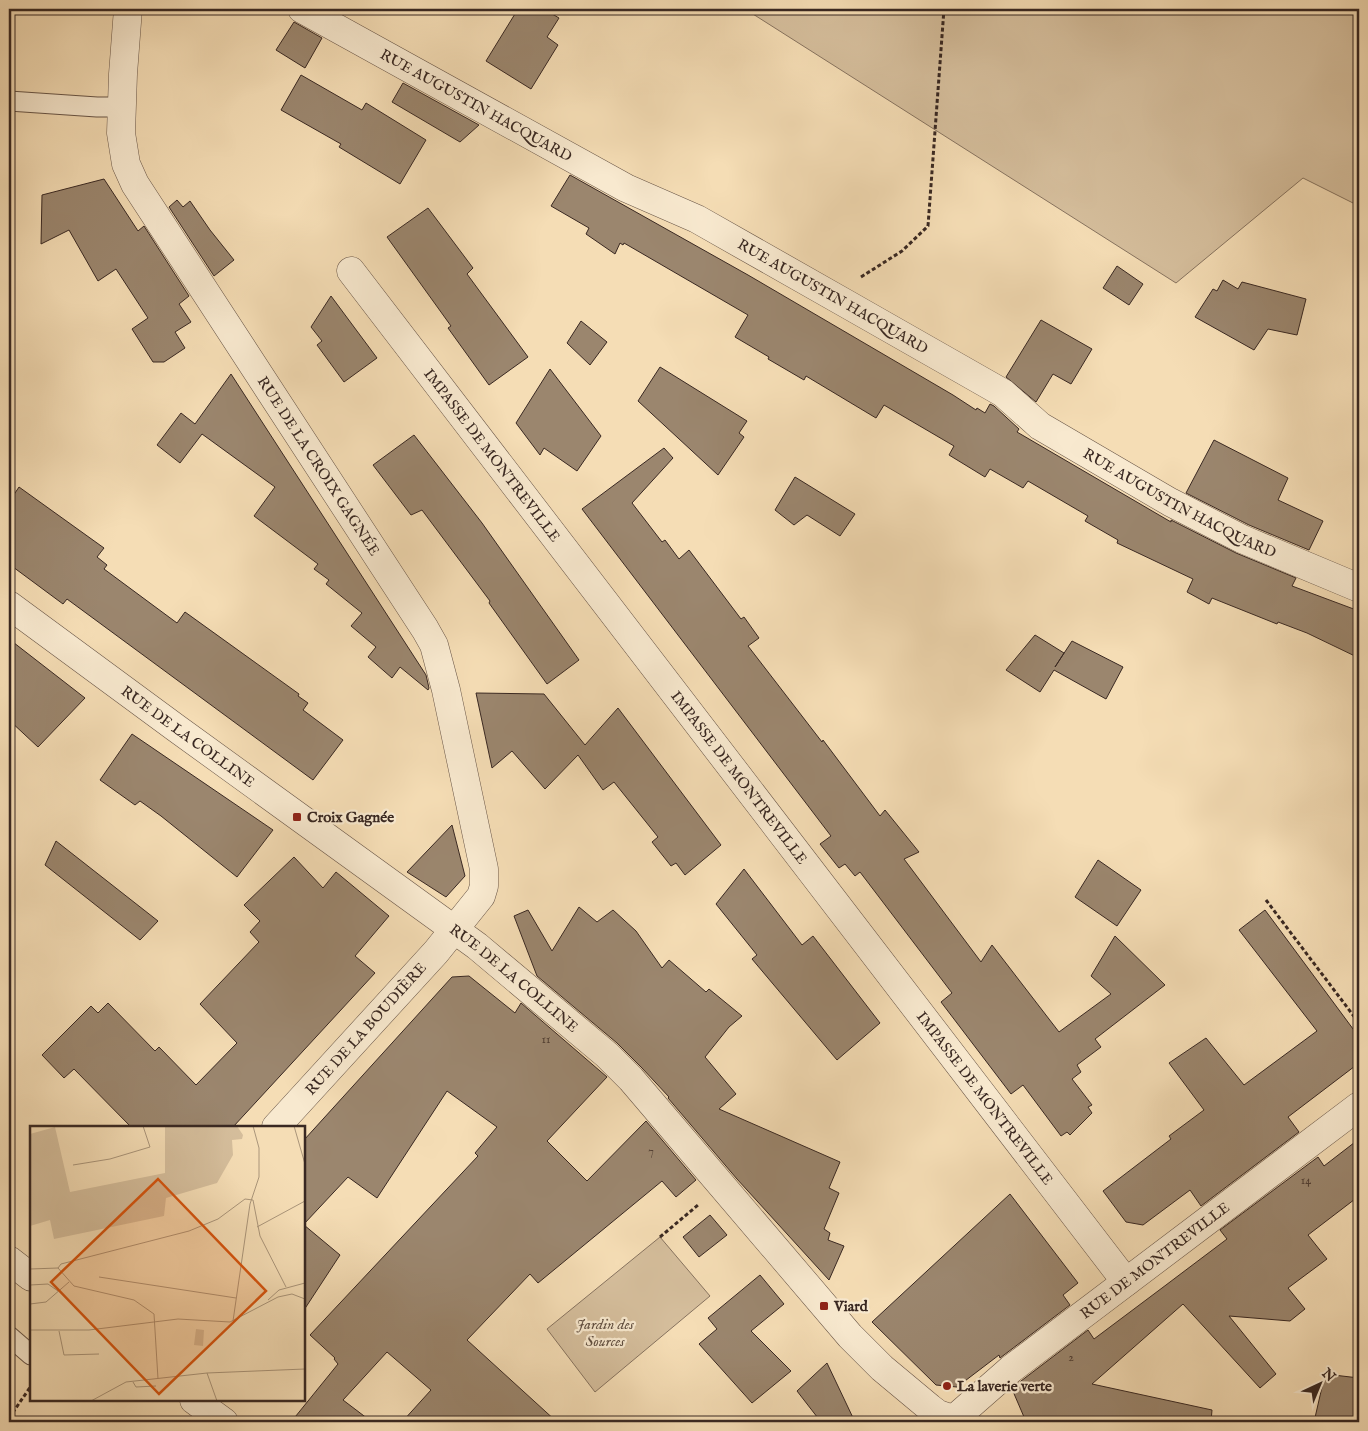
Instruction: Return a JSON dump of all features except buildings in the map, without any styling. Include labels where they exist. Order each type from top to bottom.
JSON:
[{"type":"street","name":"RUE DE LA CROIX GAGNÉE","points":[[128,9],[122,107],[122,148],[126,164],[135,184],[434,644],[446,690],[484,869],[484,886],[481,896],[454,929]]},
{"type":"street","name":"RUE AUGUSTIN HACQUARD","points":[[302,9],[626,188],[697,219],[845,303],[1003,394],[1040,426],[1170,502],[1242,539],[1359,588]]},
{"type":"street","name":"IMPASSE DE MONTREVILLE","points":[[351,271],[1126,1282]]},
{"type":"street","name":"RUE DE LA COLLINE","points":[[9,605],[477,946],[607,1054],[631,1079],[850,1336],[882,1368],[930,1408],[938,1414],[958,1421]]},
{"type":"street","name":"RUE DE LA BOUDIÈRE","points":[[277,1126],[436,952],[454,929]]},
{"type":"street","name":"RUE DE MONTREVILLE","points":[[958,1421],[1012,1369],[1359,1106]]},
{"type":"street","points":[[9,1260],[30,1276]]},
{"type":"street","points":[[195,1401],[224,1422]]},
{"type":"lane","points":[[9,101],[122,107]]},
{"type":"lane","points":[[9,1336],[30,1354]]},
{"type":"path","points":[[858,279],[902,250],[928,226],[944,9]]},
{"type":"path","points":[[1266,900],[1359,1022]]},
{"type":"path","points":[[660,1237],[722,1185]]},
{"type":"path","points":[[9,1418],[30,1387]]},
{"type":"green space","points":[[745,9],[1359,9],[1359,206],[1303,178],[1176,283]]},
{"type":"green space","name":"Jardin des Sources","points":[[660,1237],[710,1296],[595,1392],[547,1329]]},
{"type":"place","name":"Croix Gagnée","points":[[297,817]]},
{"type":"place","name":"Viard","points":[[824,1306]]},
{"type":"place","name":"La laverie verte","points":[[947,1386]]}]
